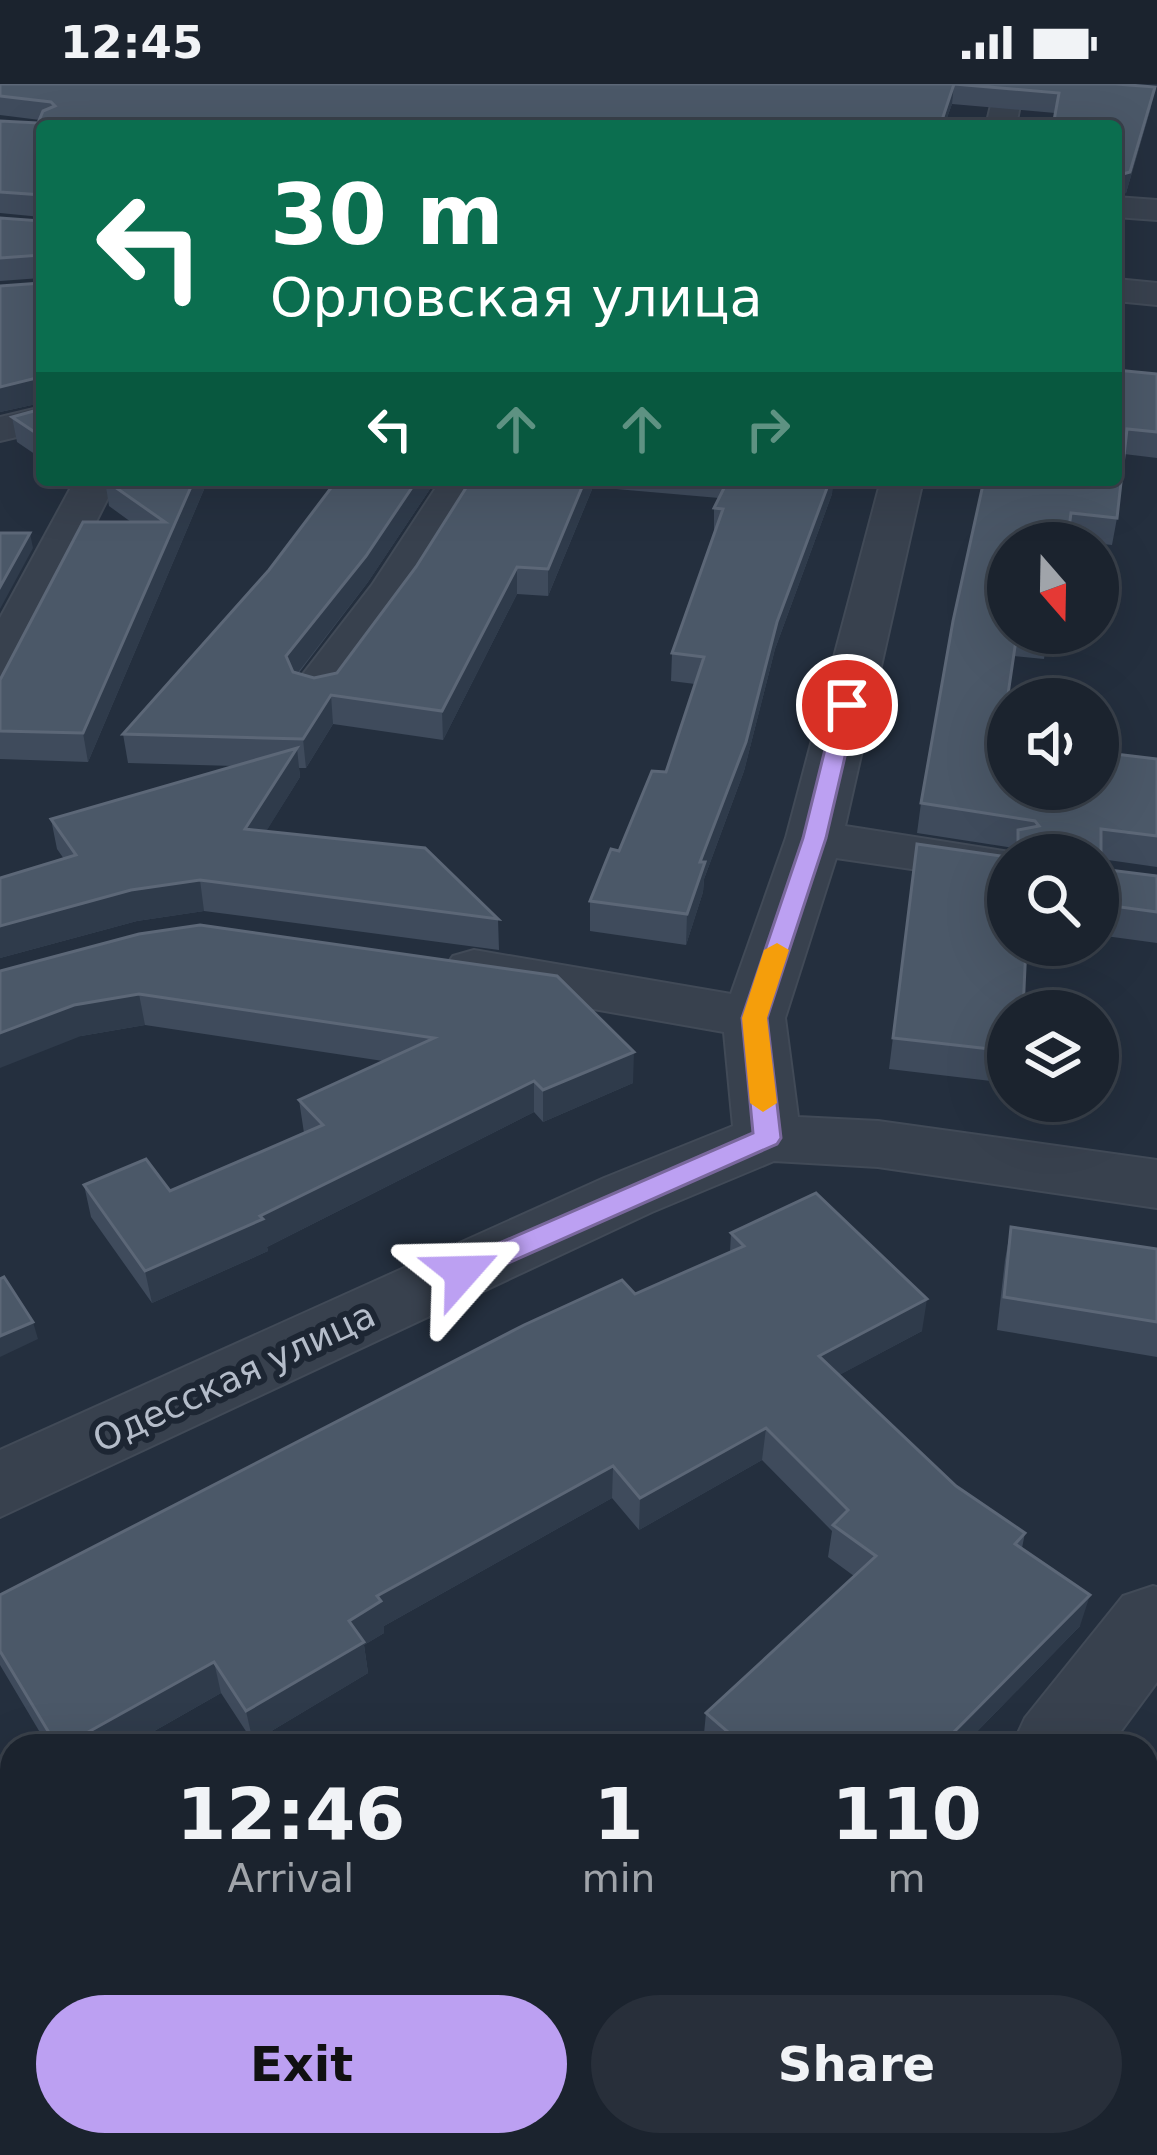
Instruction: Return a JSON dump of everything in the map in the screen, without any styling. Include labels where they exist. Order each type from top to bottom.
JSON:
[{"type":"street","points":[[1002,120],[1010,84]]},
{"type":"street","points":[[1122,208],[1157,211]]},
{"type":"street","points":[[1122,291],[1157,294]]},
{"type":"street","points":[[0,429],[36,420]]},
{"type":"street","points":[[0,663],[93,486]]},
{"type":"street","points":[[318,688],[391,592],[458,486]]},
{"type":"street","points":[[767,1138],[754,1018],[814,838],[890,486]]},
{"type":"street","points":[[814,838],[987,863]]},
{"type":"street","points":[[415,961],[754,1018]]},
{"type":"street","name":"Одесская улица","points":[[0,1485],[628,1196],[767,1138],[878,1144],[1157,1184]]},
{"type":"street","points":[[1066,1734],[1154,1622]]},
{"type":"building","points":[[0,84],[954,84],[942,120],[39,120],[43,111],[55,106],[51,102],[0,96]]},
{"type":"building","points":[[954,84],[1155,87],[1130,172],[1122,174],[1122,120],[1054,120],[1059,93]]},
{"type":"building","points":[[0,121],[36,123],[36,195],[0,192]]},
{"type":"building","points":[[0,218],[36,221],[36,255],[0,258]]},
{"type":"building","points":[[36,283],[36,378],[0,387],[0,286]]},
{"type":"building","points":[[1122,371],[1157,374],[1157,432],[1127,429],[1122,474]]},
{"type":"building","points":[[36,410],[36,433],[12,417]]},
{"type":"building","points":[[114,486],[191,486],[83,733],[0,731],[0,680],[83,522],[165,522]]},
{"type":"building","points":[[332,486],[413,486],[366,556],[286,656],[293,672],[314,678],[337,673],[416,567],[467,486],[583,486],[548,569],[517,567],[442,711],[331,695],[303,739],[123,734],[269,570]]},
{"type":"building","points":[[725,486],[828,486],[777,622],[746,742],[700,862],[705,862],[687,914],[590,901],[611,849],[619,851],[652,771],[666,772],[704,657],[672,653],[723,509],[714,508]]},
{"type":"building","points":[[983,486],[1121,486],[1117,518],[1071,513],[1070,522],[987,522],[987,654],[1014,654],[1010,678],[987,678],[987,810],[1119,810],[1119,754],[1157,759],[1157,836],[1101,829],[1101,834],[1018,834],[1018,830],[1039,826],[1035,821],[921,803]]},
{"type":"building","points":[[0,533],[30,533],[0,587]]},
{"type":"building","points":[[297,748],[245,829],[425,848],[498,919],[200,880],[131,890],[0,926],[0,878],[76,855],[51,819]]},
{"type":"building","points":[[917,844],[987,854],[987,966],[1025,966],[1024,990],[987,990],[987,1049],[893,1038]]},
{"type":"building","points":[[1119,871],[1157,876],[1157,912],[1119,907]]},
{"type":"building","points":[[200,925],[557,976],[634,1052],[543,1090],[534,1081],[260,1216],[263,1219],[145,1271],[84,1185],[146,1159],[170,1191],[323,1125],[299,1100],[434,1038],[139,994],[74,1005],[0,1033],[0,971],[139,934]]},
{"type":"building","points":[[816,1193],[927,1299],[819,1356],[956,1486],[1025,1533],[1015,1544],[1090,1595],[952,1734],[730,1734],[706,1713],[876,1556],[833,1525],[848,1510],[766,1428],[640,1498],[613,1466],[377,1596],[381,1601],[349,1621],[364,1642],[246,1711],[214,1662],[85,1734],[50,1734],[0,1651],[0,1595],[524,1325],[622,1280],[635,1294],[744,1246],[731,1233]]},
{"type":"building","points":[[1011,1227],[1157,1249],[1157,1322],[1004,1297]]},
{"type":"building","points":[[4,1277],[33,1322],[0,1336],[0,1279]]},
{"type":"slow traffic","points":[[763,1103],[754,1018],[777,950]]},
{"type":"route","points":[[462,1272],[767,1138],[754,1018],[814,838],[847,705]]}]
